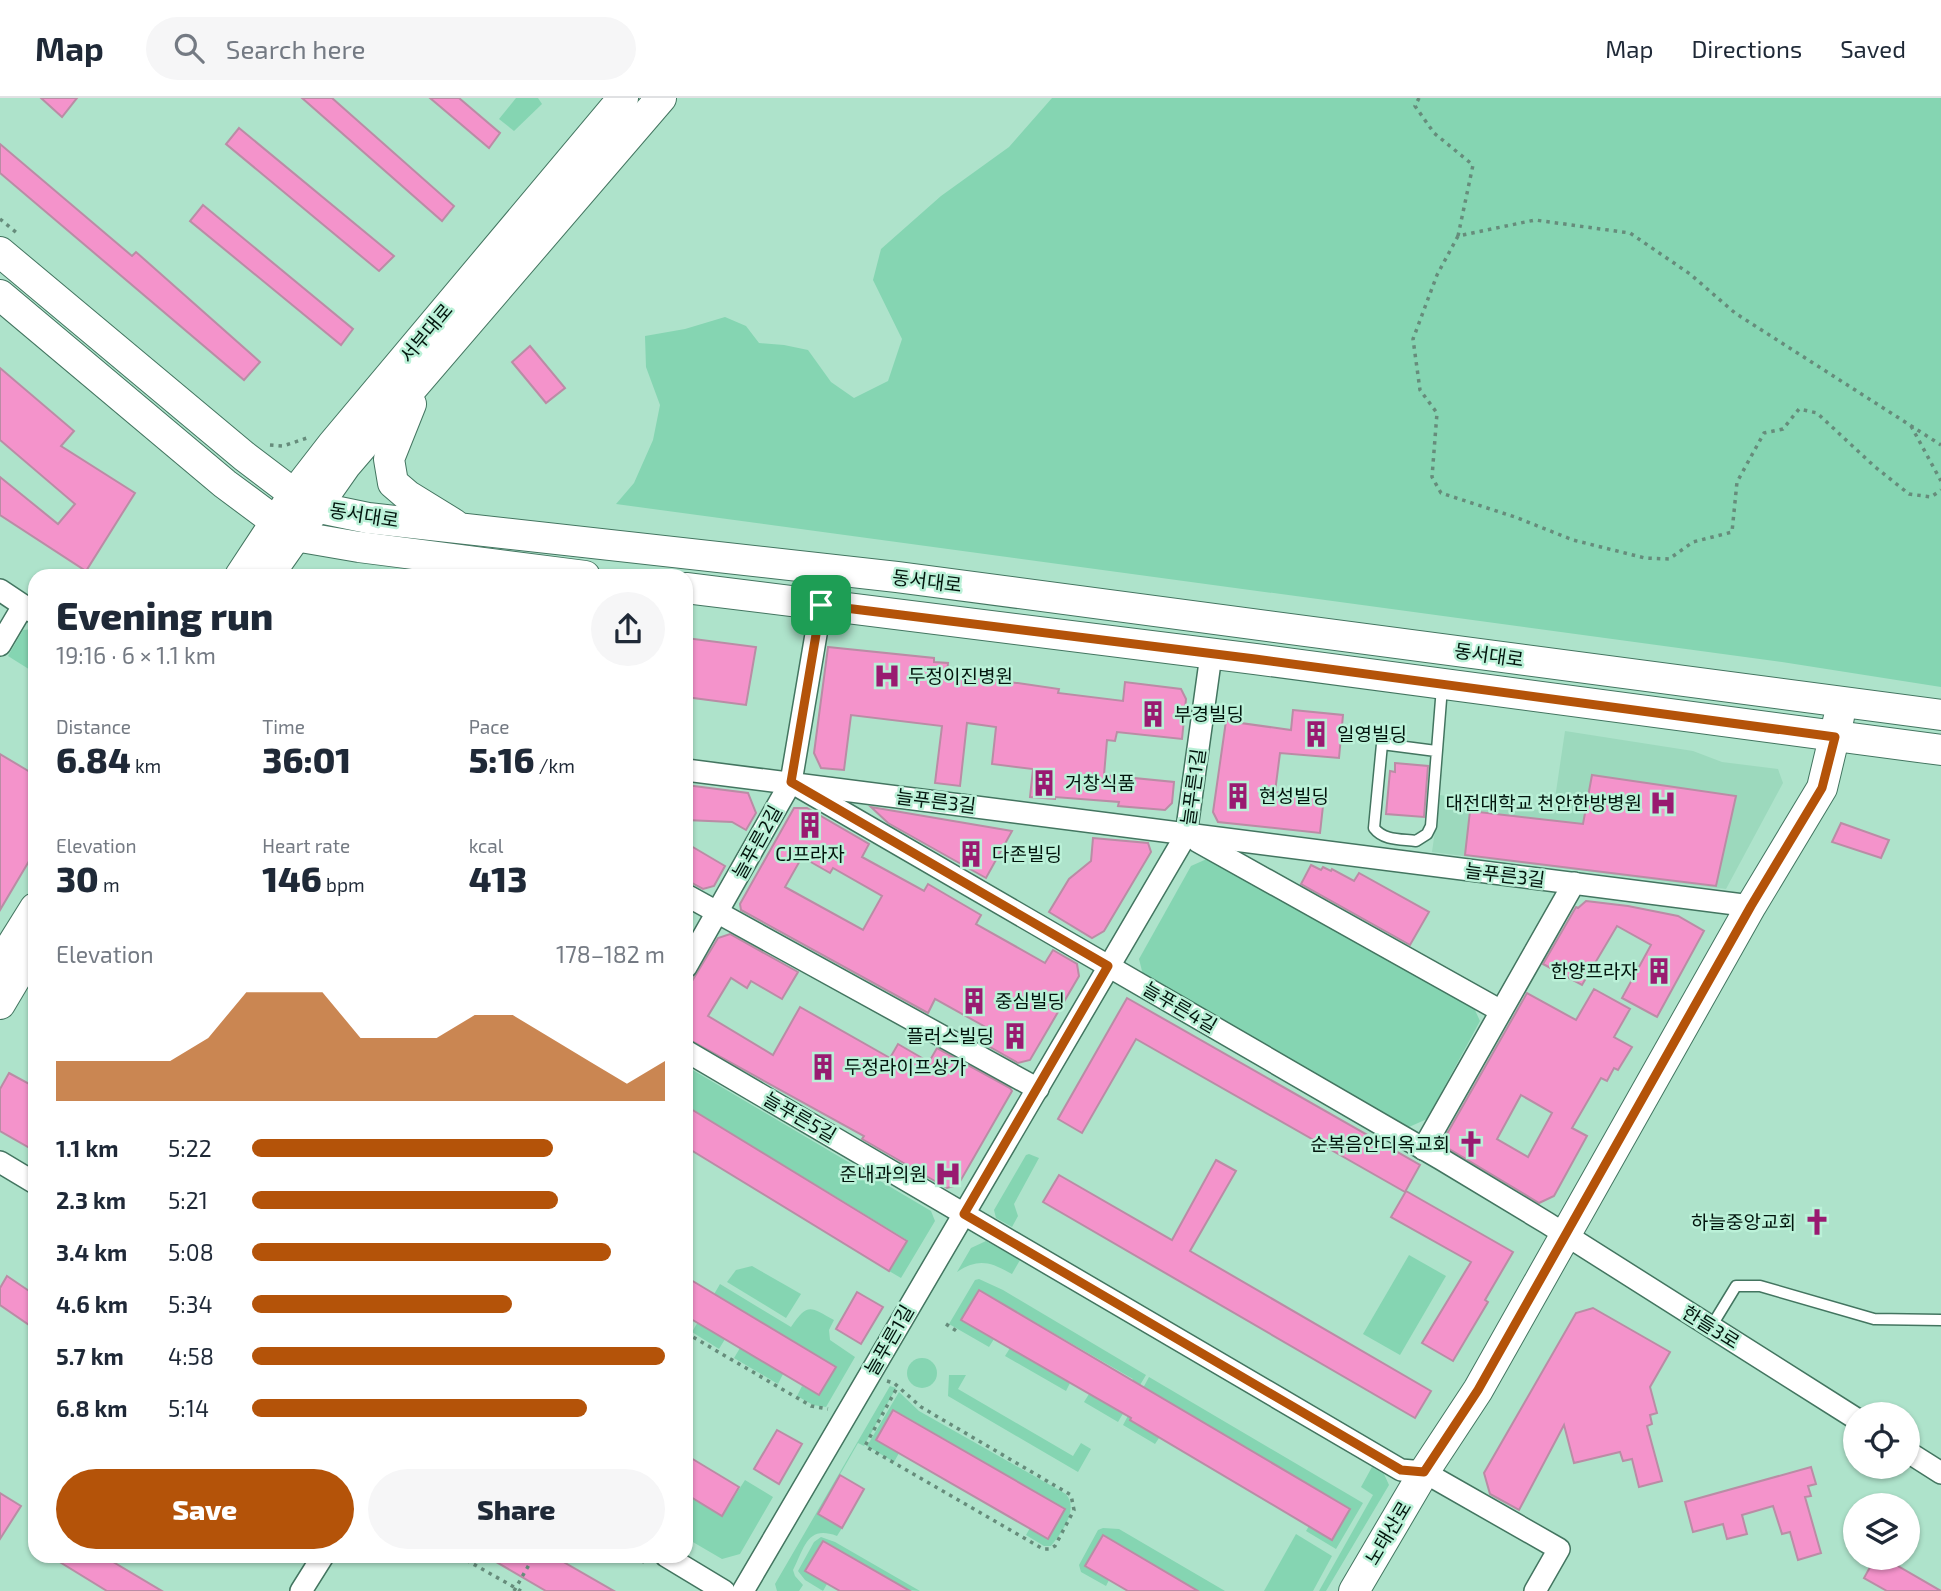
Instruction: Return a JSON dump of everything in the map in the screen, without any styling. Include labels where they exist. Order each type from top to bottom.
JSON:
[{"type":"main road","name":"서부대로","points":[[247,569],[285,529],[350,424],[623,98]]},
{"type":"main road","name":"서부대로","points":[[304,500],[346,465],[655,100]]},
{"type":"main road","name":"동서대로","points":[[9,243],[244,456],[304,500],[368,518],[897,577],[1941,715]]},
{"type":"main road","name":"동서대로","points":[[0,295],[225,484],[285,529],[359,547],[530,569]]},
{"type":"main road","points":[[436,360],[405,414],[389,459],[393,483],[407,495],[460,527]]},
{"type":"main road","name":"서부대로","points":[[271,569],[285,529]]},
{"type":"main road","name":"동서대로","points":[[693,590],[1211,654],[1941,750]]},
{"type":"main road","name":"노태산로","points":[[1354,1591],[1424,1472],[1478,1390],[1751,906],[1822,788],[1842,703]]},
{"type":"main road","points":[[0,964],[28,919]]},
{"type":"main road","points":[[0,1004],[28,958]]},
{"type":"street","points":[[0,590],[28,608]]},
{"type":"street","name":"늘푸른2길","points":[[693,955],[791,782],[821,605]]},
{"type":"street","points":[[0,645],[28,610]]},
{"type":"street","name":"늘푸른1길","points":[[743,1591],[1186,835],[1211,654]]},
{"type":"street","name":"늘푸른3길","points":[[693,771],[1751,906]]},
{"type":"street","name":"늘푸른4길","points":[[791,782],[1423,1149],[1566,1237]]},
{"type":"street","name":"늘푸른3길","points":[[1186,835],[1500,1011]]},
{"type":"street","name":"늘푸른3길","points":[[1423,1149],[1574,883]]},
{"type":"street","points":[[693,899],[1038,1089]]},
{"type":"street","name":"늘푸른5길","points":[[693,1055],[1401,1470],[1424,1472],[1559,1549],[1535,1591]]},
{"type":"street","points":[[0,1162],[28,1179]]},
{"type":"street","name":"한들3로","points":[[1566,1237],[1843,1410]]},
{"type":"street","points":[[1920,1460],[1941,1473]]},
{"type":"street","points":[[301,1591],[319,1563]]},
{"type":"street","points":[[678,1563],[724,1591]]},
{"type":"lane","points":[[1436,751],[1382,744],[1374,828],[1385,838],[1416,841],[1427,834],[1431,826],[1443,684]]},
{"type":"lane","points":[[1711,1327],[1736,1286],[1760,1286],[1874,1319],[1941,1320]]},
{"type":"path","points":[[1419,98],[1415,106],[1434,133],[1474,165],[1458,236],[1437,275],[1413,339],[1420,390],[1437,413],[1432,477],[1441,493],[1515,517],[1573,540],[1645,558],[1669,559],[1693,542],[1732,532],[1737,482],[1764,433],[1783,429],[1799,410],[1818,413],[1874,466],[1909,494],[1931,497],[1941,490]]},
{"type":"path","points":[[0,219],[9,243]]},
{"type":"path","points":[[1458,236],[1535,220],[1630,233],[1690,274],[1735,313],[1941,445]]},
{"type":"path","points":[[1910,424],[1941,481]]},
{"type":"path","points":[[263,444],[283,446],[317,434]]},
{"type":"path","points":[[946,1324],[958,1332]]},
{"type":"path","points":[[693,1337],[811,1406],[830,1409],[832,1405]]},
{"type":"path","points":[[898,1387],[921,1407],[1072,1495],[1074,1510],[1055,1546],[1043,1549],[865,1446],[898,1387]]},
{"type":"path","points":[[471,1563],[521,1591]]},
{"type":"path","points":[[514,1589],[530,1563]]},
{"type":"shaded area","points":[[516,98],[538,98],[542,104],[514,131],[499,119]]},
{"type":"shaded area","points":[[1052,98],[1941,98],[1941,687],[1782,662],[616,504],[634,483],[653,440],[660,405],[646,367],[645,336],[685,329],[725,317],[746,326],[759,343],[808,350],[831,382],[854,398],[888,381],[902,339],[873,280],[881,249],[941,196],[1009,147]]},
{"type":"shaded area","points":[[23,630],[28,630],[28,669],[8,656]]},
{"type":"shaded area","name":"대전대학교 천안한방병원","points":[[1565,731],[1693,751],[1722,762],[1778,769],[1783,783],[1726,889],[1432,852],[1440,795],[1553,812]]},
{"type":"shaded area","points":[[1209,858],[1474,1008],[1480,1021],[1427,1119],[1409,1127],[1143,975],[1139,959],[1191,866]]},
{"type":"shaded area","points":[[693,1070],[931,1211],[935,1221],[901,1278],[889,1271],[907,1240],[693,1110]]},
{"type":"shaded area","points":[[1029,1154],[1039,1158],[1014,1204],[1018,1216],[1012,1227],[996,1218],[994,1210]]},
{"type":"shaded area","points":[[986,1241],[1020,1260],[1012,1274],[984,1263],[957,1272],[971,1248]]},
{"type":"shaded area","points":[[1409,1255],[1446,1276],[1400,1355],[1363,1334]]},
{"type":"shaded area","points":[[752,1266],[801,1294],[786,1318],[727,1282],[736,1270]]},
{"type":"shaded area","points":[[979,1279],[1003,1290],[1146,1375],[1118,1422],[1084,1402],[1089,1394],[1116,1409],[1133,1379],[979,1290],[962,1320],[994,1339],[989,1347],[949,1324],[975,1280]]},
{"type":"shaded area","points":[[720,1284],[791,1327],[806,1310],[820,1312],[834,1320],[829,1330],[830,1340],[855,1357],[826,1407],[813,1405],[797,1396],[802,1386],[819,1395],[835,1367],[719,1297],[702,1325],[725,1339],[719,1349],[693,1330]]},
{"type":"shaded area","points":[[740,1348],[783,1374],[778,1384],[734,1358]]},
{"type":"shaded area","points":[[1010,1348],[1070,1383],[1066,1391],[1005,1356]]},
{"type":"shaded area","points":[[922,1358],[928,1359],[936,1367],[936,1379],[928,1387],[922,1388],[916,1387],[908,1379],[907,1373],[908,1367],[916,1359]]},
{"type":"shaded area","points":[[949,1375],[966,1375],[958,1389],[1073,1456],[1081,1443],[1091,1449],[1078,1472],[948,1396]]},
{"type":"shaded area","points":[[1149,1377],[1363,1503],[1336,1549],[1306,1531],[1309,1526],[1147,1391],[1130,1420],[1159,1438],[1155,1444],[1123,1425]]},
{"type":"shaded area","points":[[890,1386],[896,1388],[864,1446],[858,1443],[818,1513],[842,1528],[837,1536],[819,1533],[808,1540],[793,1570],[803,1585],[799,1591],[777,1591],[775,1584]]},
{"type":"shaded area","points":[[899,1392],[919,1411],[1066,1494],[1071,1507],[1068,1521],[1051,1546],[1044,1546],[1026,1535],[1030,1528],[1048,1538],[1065,1509],[894,1410],[876,1439],[899,1453],[894,1462],[867,1446]]},
{"type":"shaded area","points":[[1372,1467],[1384,1474],[1389,1485],[1326,1591],[1319,1591],[1373,1495],[1361,1487]]},
{"type":"shaded area","points":[[745,1480],[773,1497],[740,1554],[722,1559],[693,1542],[693,1498],[722,1516]]},
{"type":"shaded area","points":[[1119,1529],[1225,1591],[1198,1591],[1103,1536],[1085,1566],[1109,1580],[1106,1586],[1081,1572],[1079,1565],[1098,1530]]},
{"type":"shaded area","points":[[1296,1534],[1332,1556],[1313,1591],[1264,1591]]},
{"type":"shaded area","points":[[821,1537],[835,1542],[920,1591],[827,1584],[823,1591],[805,1580],[798,1571],[814,1542]]},
{"type":"building","points":[[41,98],[77,98],[62,117]]},
{"type":"building","points":[[302,98],[332,98],[454,206],[442,221]]},
{"type":"building","points":[[430,98],[459,98],[500,133],[489,148]]},
{"type":"building","points":[[239,128],[394,256],[379,271],[226,144]]},
{"type":"building","points":[[0,144],[132,256],[136,252],[260,362],[244,380],[0,173]]},
{"type":"building","points":[[203,205],[353,329],[341,345],[190,221]]},
{"type":"building","points":[[530,346],[565,388],[546,403],[512,362]]},
{"type":"building","points":[[0,368],[74,431],[61,446],[135,493],[87,569],[83,569],[0,515],[0,477],[58,524],[75,504],[0,440]]},
{"type":"building","points":[[693,639],[756,647],[746,705],[693,698]]},
{"type":"building","points":[[828,647],[934,658],[934,662],[948,663],[947,673],[1059,689],[1058,693],[1123,701],[1125,682],[1181,689],[1186,699],[1182,739],[1117,732],[1115,741],[1107,740],[1104,775],[1174,782],[1172,803],[1165,810],[1118,806],[1119,802],[1030,797],[1033,769],[992,764],[996,727],[967,723],[960,786],[935,783],[942,726],[851,715],[844,770],[821,768],[814,753]]},
{"type":"building","points":[[1293,710],[1343,715],[1339,758],[1280,753],[1275,792],[1324,797],[1320,833],[1218,822],[1213,812],[1226,721],[1291,730]]},
{"type":"building","points":[[0,754],[28,771],[28,863],[0,910]]},
{"type":"building","points":[[1395,763],[1428,766],[1424,817],[1386,814],[1390,771],[1395,772]]},
{"type":"building","points":[[1592,775],[1736,796],[1716,886],[1465,855],[1470,811],[1583,824]]},
{"type":"building","points":[[693,786],[748,793],[756,813],[746,830],[732,822],[693,820]]},
{"type":"building","name":"다존빌딩","points":[[871,807],[1012,831],[986,878],[888,823]]},
{"type":"building","points":[[794,808],[807,808],[869,844],[862,857],[924,891],[928,884],[981,915],[976,924],[1045,963],[1053,950],[1077,964],[1079,976],[1030,1060],[1018,1063],[983,1043],[991,1030],[935,999],[928,1013],[741,910],[740,904]],"holes":[[[802,857],[830,873],[833,868],[882,896],[863,930],[785,887]]]},
{"type":"building","points":[[1841,823],[1889,840],[1881,858],[1832,842]]},
{"type":"building","points":[[1093,838],[1148,843],[1151,852],[1104,931],[1092,938],[1049,912],[1069,879],[1091,861]]},
{"type":"building","points":[[693,847],[725,866],[714,886],[703,889],[693,884]]},
{"type":"building","points":[[1311,865],[1321,870],[1323,867],[1331,871],[1332,869],[1354,881],[1359,873],[1429,912],[1410,945],[1301,884]]},
{"type":"building","points":[[1586,901],[1678,916],[1704,931],[1657,1017],[1622,998],[1651,945],[1617,926],[1582,985],[1543,964],[1576,907]]},
{"type":"building","points":[[730,934],[798,972],[782,999],[751,981],[747,988],[731,978],[708,1016],[773,1055],[800,1007],[890,1058],[898,1044],[929,1062],[937,1048],[1010,1088],[1012,1091],[958,1185],[947,1188],[862,1139],[864,1136],[693,1042],[693,979],[718,938]]},
{"type":"building","points":[[1594,989],[1630,1009],[1614,1037],[1632,1047],[1618,1070],[1614,1068],[1607,1081],[1601,1078],[1572,1128],[1587,1136],[1554,1196],[1539,1203],[1446,1147],[1444,1139],[1527,993],[1576,1020]],"holes":[[[1521,1095],[1552,1113],[1528,1157],[1497,1139]]]},
{"type":"building","points":[[1127,998],[1420,1165],[1405,1192],[1136,1039],[1082,1133],[1058,1119]]},
{"type":"building","points":[[9,1073],[28,1083],[28,1147],[0,1131],[0,1089]]},
{"type":"building","points":[[693,1110],[907,1241],[889,1271],[693,1151]]},
{"type":"building","points":[[1216,1160],[1236,1171],[1190,1251],[1431,1391],[1415,1418],[1043,1202],[1059,1175],[1172,1240]]},
{"type":"building","points":[[1406,1191],[1513,1252],[1485,1300],[1488,1302],[1453,1361],[1422,1343],[1471,1262],[1391,1217]]},
{"type":"building","points":[[7,1276],[28,1290],[28,1324],[0,1305],[0,1288]]},
{"type":"building","points":[[693,1281],[836,1367],[819,1395],[693,1320]]},
{"type":"building","points":[[979,1290],[1350,1509],[1332,1540],[1130,1420],[1131,1418],[961,1320]]},
{"type":"building","points":[[857,1292],[883,1307],[861,1344],[836,1329]]},
{"type":"building","points":[[1593,1308],[1670,1352],[1650,1387],[1657,1413],[1650,1415],[1652,1424],[1647,1426],[1662,1481],[1639,1487],[1632,1459],[1623,1461],[1620,1452],[1574,1463],[1564,1425],[1519,1510],[1490,1494],[1484,1473],[1576,1313]]},
{"type":"building","points":[[893,1410],[1065,1509],[1048,1539],[876,1440]]},
{"type":"building","points":[[777,1430],[802,1444],[779,1484],[754,1469]]},
{"type":"building","points":[[693,1459],[739,1487],[722,1516],[693,1498]]},
{"type":"building","points":[[1811,1467],[1816,1484],[1808,1486],[1811,1496],[1805,1497],[1821,1553],[1798,1560],[1790,1532],[1782,1534],[1773,1506],[1742,1515],[1747,1534],[1727,1539],[1723,1524],[1693,1532],[1685,1502]]},
{"type":"building","points":[[840,1475],[864,1489],[842,1528],[818,1514]]},
{"type":"building","points":[[0,1493],[21,1506],[0,1539]]},
{"type":"building","points":[[1103,1535],[1198,1591],[1128,1591],[1085,1566]]},
{"type":"building","points":[[823,1541],[910,1591],[840,1591],[805,1571]]},
{"type":"building","points":[[61,1563],[115,1563],[162,1591],[107,1591]]},
{"type":"building","points":[[498,1563],[565,1563],[614,1591],[546,1591]]},
{"type":"building","points":[[1868,1570],[1905,1570],[1941,1591],[1887,1591],[1864,1578]]},
{"type":"place","name":"두정이진병원","points":[[887,676]]},
{"type":"place","name":"부경빌딩","points":[[1153,714]]},
{"type":"place","name":"일영빌딩","points":[[1316,734]]},
{"type":"place","name":"거창식품","points":[[1044,783]]},
{"type":"place","name":"현성빌딩","points":[[1238,796]]},
{"type":"place","name":"대전대학교 천안한방병원","points":[[1663,803]]},
{"type":"place","name":"CJ프라자","points":[[810,825]]},
{"type":"place","name":"다존빌딩","points":[[971,854]]},
{"type":"place","name":"한양프라자","points":[[1659,971]]},
{"type":"place","name":"중심빌딩","points":[[974,1001]]},
{"type":"place","name":"플러스빌딩","points":[[1015,1036]]},
{"type":"place","name":"두정라이프상가","points":[[823,1067]]},
{"type":"place","name":"순복음안디옥교회","points":[[1471,1144]]},
{"type":"place","name":"준내과의원","points":[[948,1174]]},
{"type":"place","name":"하늘중앙교회","points":[[1817,1222]]},
{"type":"route","points":[[821,605],[1255,659],[1835,737],[1822,788],[1751,906],[1478,1390],[1424,1472],[1401,1470],[964,1214],[1108,966],[791,782],[821,605]]}]
